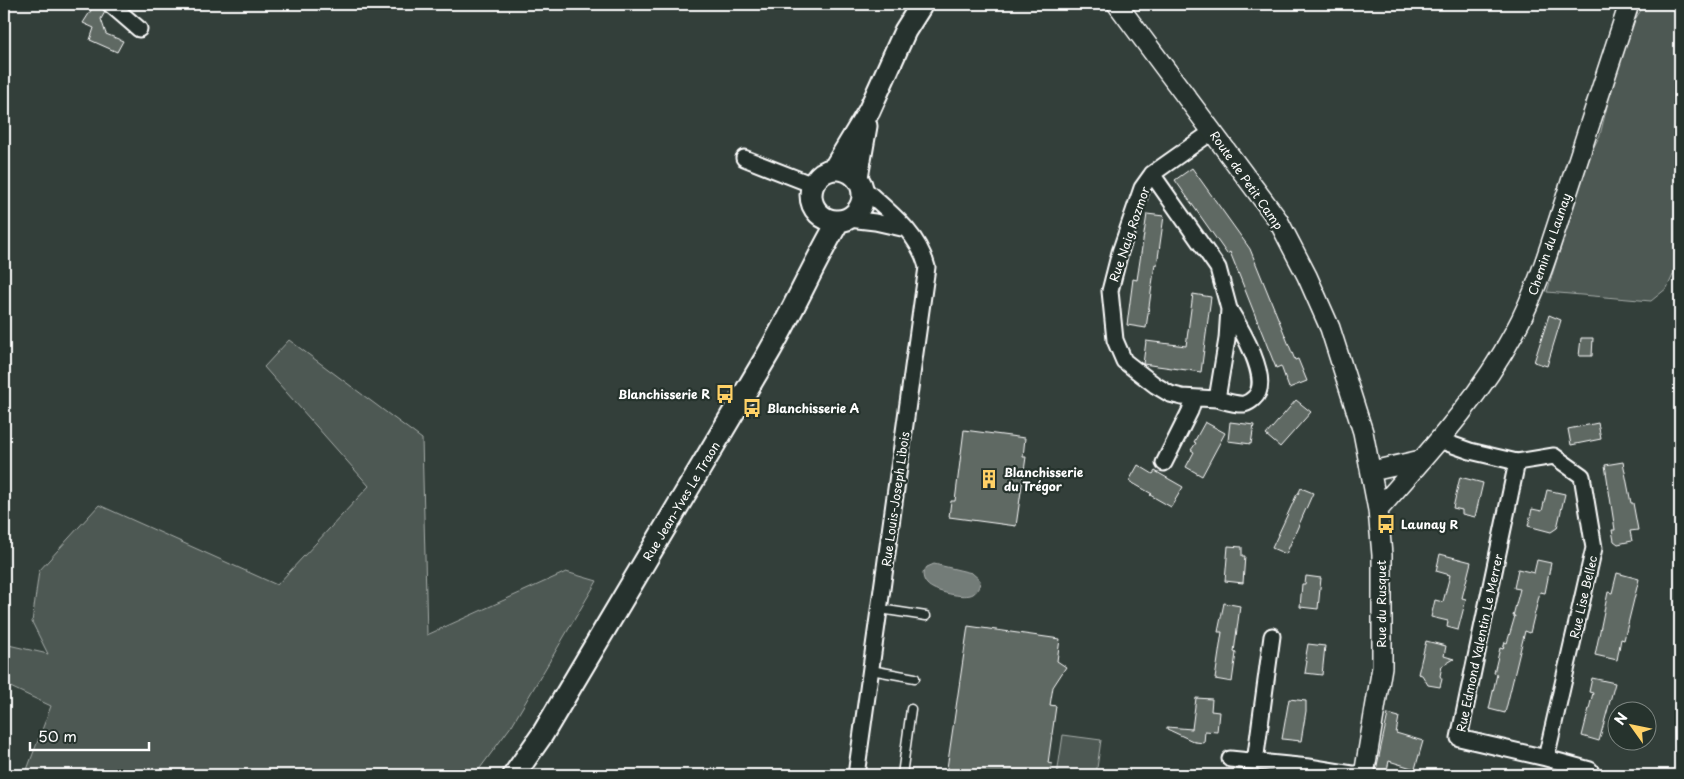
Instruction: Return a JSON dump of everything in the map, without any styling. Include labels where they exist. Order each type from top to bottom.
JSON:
[{"type":"main road","points":[[834,169],[869,111],[905,31],[922,4]]},
{"type":"main road","points":[[860,182],[842,169],[834,169],[823,173],[817,178],[813,186],[811,201],[816,212],[826,220],[843,220],[860,209],[863,202],[860,182],[869,111]]},
{"type":"main road","points":[[801,292],[815,234],[816,212]]},
{"type":"main road","name":"Rue Jean-Yves Le Traon","points":[[514,775],[542,735],[671,518],[772,347],[817,258],[843,220]]},
{"type":"street","points":[[110,4],[139,29]]},
{"type":"street","name":"Route de Petit Camp","points":[[1117,4],[1278,220],[1307,276],[1330,328],[1363,432]]},
{"type":"street","name":"Chemin du Launay","points":[[1378,510],[1438,440],[1490,374],[1514,333],[1545,263],[1629,4]]},
{"type":"street","name":"Rue Naig Rozmor","points":[[1152,174],[1218,268],[1230,309],[1245,335],[1260,376],[1257,395],[1244,404],[1170,394],[1124,361],[1115,340],[1110,291],[1120,252],[1142,188],[1152,174],[1213,132]]},
{"type":"street","points":[[744,158],[813,186]]},
{"type":"street","name":"Rue Louis-Joseph Libois","points":[[856,775],[928,267],[924,253],[906,229],[860,182]]},
{"type":"street","points":[[843,220],[874,222],[906,229]]},
{"type":"street","name":"Rue Naig Rozmor","points":[[1217,399],[1230,309]]},
{"type":"street","points":[[1164,463],[1190,411],[1194,398]]},
{"type":"street","name":"Rue du Rusquet","points":[[1363,432],[1372,471],[1382,555],[1382,667],[1364,774]]},
{"type":"street","points":[[1438,440],[1470,451],[1516,462]]},
{"type":"street","name":"Rue Lise Bellec","points":[[1516,462],[1554,456],[1582,476],[1594,548],[1546,758]]},
{"type":"street","points":[[1372,471],[1421,460]]},
{"type":"street","name":"Rue Edmond Valentin Le Merrer","points":[[1516,462],[1459,738],[1546,758]]},
{"type":"street","points":[[1255,762],[1272,636]]},
{"type":"street","points":[[1546,758],[1590,770]]},
{"type":"street","points":[[1230,759],[1364,774]]},
{"type":"lane","points":[[880,609],[926,616]]},
{"type":"lane","points":[[871,670],[915,678]]},
{"type":"lane","points":[[902,775],[911,709]]},
{"type":"shaded area","points":[[1645,4],[1680,4],[1680,260],[1667,288],[1651,301],[1547,292],[1587,160],[1600,135],[1612,86],[1632,24]]},
{"type":"shaded area","points":[[289,340],[422,439],[427,635],[566,572],[597,581],[512,725],[475,775],[25,775],[51,706],[4,684],[4,644],[48,654],[32,622],[39,571],[99,505],[277,585],[369,486],[264,367]]},
{"type":"shaded area","points":[[934,564],[972,573],[980,580],[977,590],[973,594],[963,596],[942,592],[930,587],[925,582],[923,573],[927,567]]},
{"type":"shaded area","points":[[1063,735],[1101,740],[1096,775],[1057,775]]},
{"type":"building","points":[[95,4],[101,4],[101,8],[105,12],[101,19],[106,34],[123,41],[117,52],[90,40],[94,28],[83,23]]},
{"type":"building","points":[[1192,168],[1250,249],[1295,360],[1298,359],[1307,381],[1289,388],[1281,366],[1276,368],[1230,252],[1227,254],[1175,180]]},
{"type":"building","points":[[1147,214],[1164,216],[1146,328],[1127,325],[1133,279],[1137,280]]},
{"type":"building","points":[[1193,294],[1211,297],[1201,372],[1143,364],[1146,341],[1186,346]]},
{"type":"building","points":[[1549,315],[1561,320],[1547,366],[1534,362]]},
{"type":"building","points":[[1581,338],[1593,338],[1592,356],[1579,356]]},
{"type":"building","points":[[1296,400],[1311,412],[1280,447],[1266,435]]},
{"type":"building","points":[[1205,422],[1225,433],[1202,476],[1186,467],[1194,452],[1191,450],[1196,443],[1194,442]]},
{"type":"building","points":[[1230,422],[1254,425],[1251,444],[1228,441]]},
{"type":"building","points":[[1598,423],[1601,439],[1571,445],[1568,429]]},
{"type":"building","name":"Blanchisserie du Trégor","points":[[964,430],[1025,438],[1023,457],[1026,457],[1016,526],[949,517],[951,501],[955,501]]},
{"type":"building","points":[[1623,462],[1638,530],[1630,531],[1632,541],[1618,544],[1614,541],[1612,530],[1615,530],[1605,465]]},
{"type":"building","points":[[1138,465],[1153,474],[1155,471],[1183,487],[1171,507],[1129,481]]},
{"type":"building","points":[[1460,477],[1483,483],[1475,517],[1462,514],[1462,510],[1453,508]]},
{"type":"building","points":[[1301,488],[1313,493],[1286,554],[1272,548]]},
{"type":"building","points":[[1547,490],[1565,494],[1557,528],[1551,532],[1528,526],[1532,509],[1542,511]]},
{"type":"building","points":[[1228,546],[1242,547],[1242,556],[1245,556],[1243,583],[1225,581]]},
{"type":"building","points":[[1440,554],[1471,562],[1462,598],[1466,599],[1458,630],[1447,627],[1448,621],[1431,617],[1435,600],[1443,602],[1450,575],[1436,571]]},
{"type":"building","points":[[1537,560],[1551,563],[1545,593],[1540,592],[1530,633],[1525,631],[1505,713],[1489,709],[1497,674],[1494,673],[1500,648],[1503,649],[1505,642],[1507,643],[1515,616],[1513,616],[1520,589],[1514,588],[1518,569],[1534,573]]},
{"type":"building","points":[[1617,573],[1639,579],[1624,640],[1621,639],[1617,660],[1595,655],[1608,592],[1612,593]]},
{"type":"building","points":[[1306,576],[1321,578],[1318,609],[1300,607],[1302,584],[1305,584]]},
{"type":"building","points":[[1224,603],[1240,606],[1232,682],[1215,679],[1222,632],[1218,632]]},
{"type":"building","points":[[968,626],[1060,639],[1057,661],[1066,667],[1053,687],[1050,705],[1056,706],[1048,763],[1052,764],[1050,775],[946,775]]},
{"type":"building","points":[[1426,641],[1446,646],[1444,656],[1454,659],[1442,666],[1440,687],[1428,685],[1422,675],[1418,674]]},
{"type":"building","points":[[1308,644],[1325,646],[1322,675],[1305,673]]},
{"type":"building","points":[[1592,678],[1615,683],[1610,702],[1606,702],[1606,716],[1599,741],[1582,736],[1593,693],[1589,692]]},
{"type":"building","points":[[1196,698],[1212,699],[1211,711],[1219,712],[1217,732],[1205,731],[1204,743],[1195,742],[1167,729],[1167,727],[1192,729]]},
{"type":"building","points":[[1289,699],[1306,701],[1301,741],[1282,739]]},
{"type":"building","points":[[1388,714],[1399,717],[1396,733],[1423,741],[1415,769],[1389,761],[1386,775],[1375,775]]},
{"type":"place","name":"Blanchisserie R","points":[[725,394]]},
{"type":"place","name":"Blanchisserie A","points":[[752,408]]},
{"type":"place","name":"Blanchisserie du Trégor","points":[[989,479]]},
{"type":"place","name":"Launay R","points":[[1386,524]]}]
